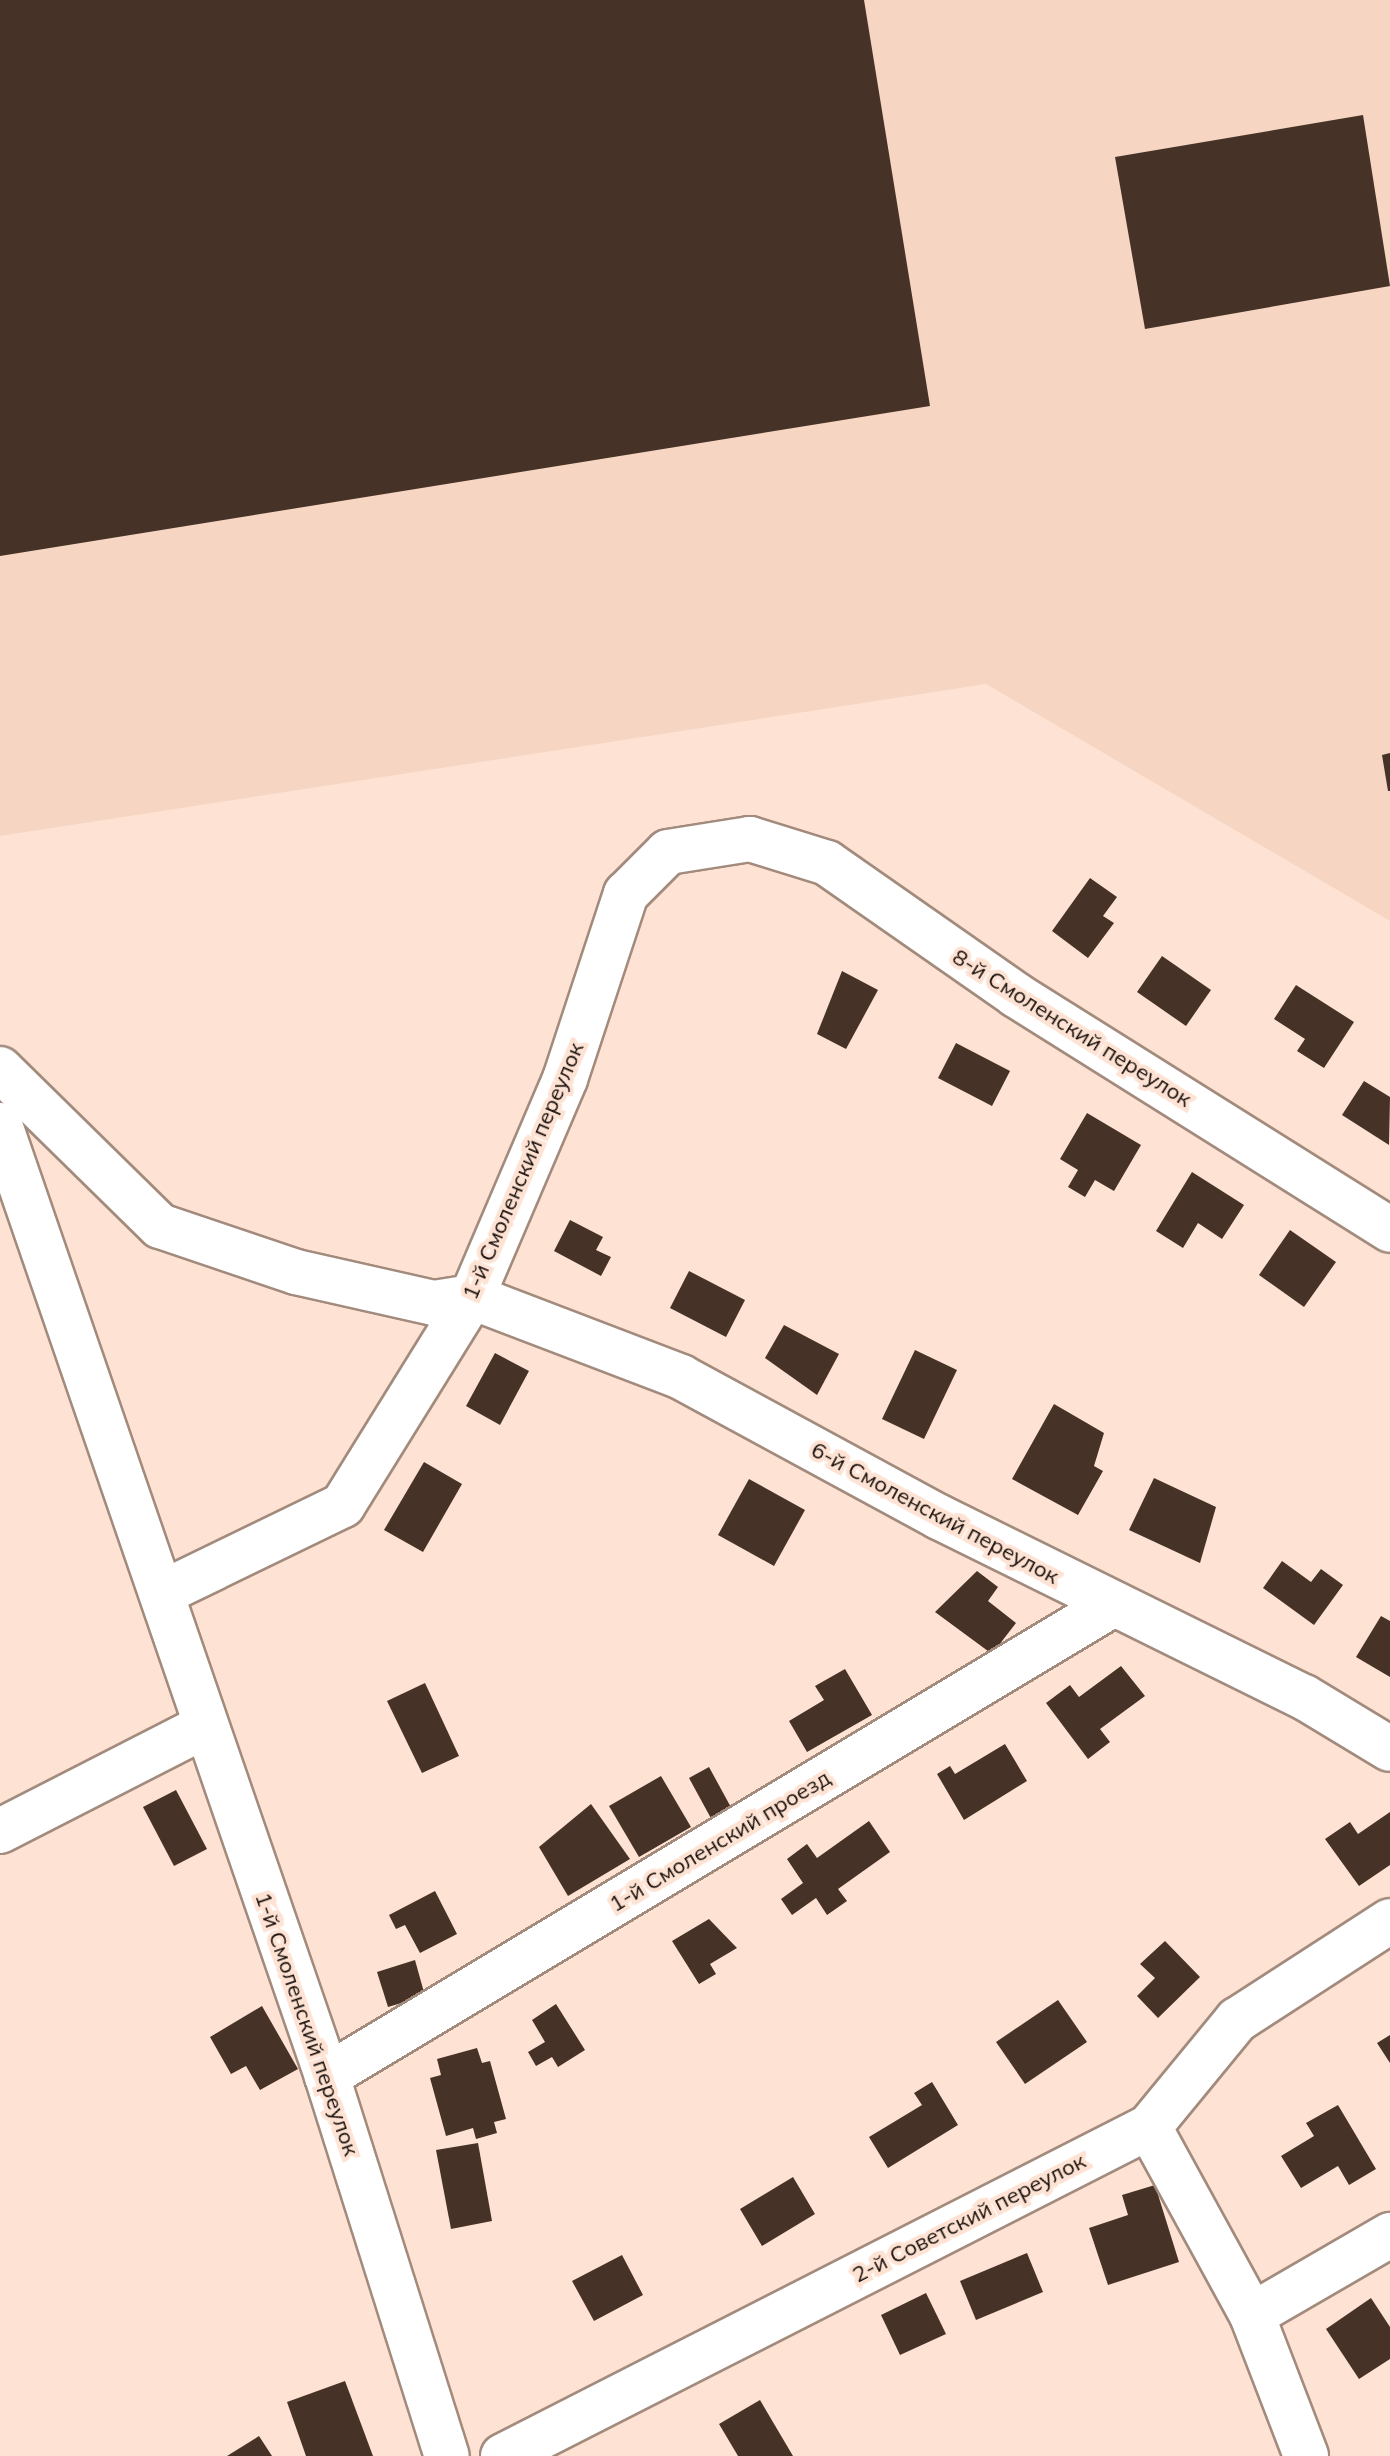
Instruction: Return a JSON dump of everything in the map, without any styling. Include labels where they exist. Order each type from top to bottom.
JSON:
[{"type":"street","name":"8-й Смоленский переулок","points":[[750,839],[827,863],[1016,995],[1390,1230]]},
{"type":"street","name":"1-й Смоленский переулок","points":[[162,1593],[343,1505],[472,1297],[565,1079],[626,894],[668,852],[750,839]]},
{"type":"street","points":[[0,1069],[160,1226],[296,1272],[434,1303],[472,1297]]},
{"type":"street","name":"1-й Смоленский переулок","points":[[0,1125],[327,2076],[447,2456]]},
{"type":"street","name":"6-й Смоленский переулок","points":[[472,1297],[681,1377],[1112,1605],[1304,1697],[1390,1749]]},
{"type":"street","name":"1-й Смоленский проезд","points":[[327,2076],[1112,1605]]},
{"type":"street","points":[[0,1831],[205,1726]]},
{"type":"street","name":"2-й Советский переулок","points":[[503,2456],[1149,2127],[1237,2020],[1390,1921]]},
{"type":"street","points":[[1149,2127],[1252,2315],[1306,2456]]},
{"type":"street","points":[[1252,2315],[1390,2235]]},
{"type":"shaded area","points":[[0,0],[1390,0],[1390,921],[986,684],[0,836]]},
{"type":"building","points":[[0,0],[864,0],[930,406],[0,556]]},
{"type":"building","points":[[1363,115],[1390,286],[1145,329],[1115,157]]},
{"type":"building","points":[[1390,753],[1390,791],[1388,791],[1382,755]]},
{"type":"building","points":[[1090,878],[1117,897],[1103,916],[1114,923],[1088,958],[1052,931]]},
{"type":"building","points":[[1162,956],[1211,990],[1186,1026],[1137,992]]},
{"type":"building","points":[[842,971],[878,990],[846,1049],[817,1034]]},
{"type":"building","points":[[1296,985],[1354,1022],[1324,1068],[1297,1051],[1305,1039],[1274,1019]]},
{"type":"building","points":[[956,1043],[1010,1071],[992,1106],[938,1078]]},
{"type":"building","points":[[1364,1081],[1390,1097],[1389,1145],[1342,1115]]},
{"type":"building","points":[[1087,1113],[1141,1145],[1114,1191],[1095,1180],[1085,1197],[1068,1187],[1078,1170],[1060,1159]]},
{"type":"building","points":[[1192,1172],[1244,1205],[1222,1239],[1198,1223],[1183,1248],[1156,1231]]},
{"type":"building","points":[[570,1220],[603,1237],[596,1250],[611,1257],[601,1276],[554,1251]]},
{"type":"building","points":[[1290,1230],[1336,1262],[1304,1307],[1259,1275]]},
{"type":"building","points":[[689,1271],[745,1300],[726,1337],[670,1308]]},
{"type":"building","points":[[784,1325],[839,1354],[817,1395],[765,1358]]},
{"type":"building","points":[[915,1350],[957,1370],[924,1439],[882,1419]]},
{"type":"building","points":[[495,1353],[529,1371],[500,1425],[466,1406]]},
{"type":"building","points":[[1054,1404],[1104,1433],[1094,1466],[1103,1471],[1078,1515],[1012,1479]]},
{"type":"building","points":[[424,1462],[462,1484],[423,1552],[384,1530]]},
{"type":"building","points":[[1154,1478],[1216,1507],[1200,1563],[1129,1530]]},
{"type":"building","points":[[749,1479],[805,1510],[774,1566],[718,1535]]},
{"type":"building","points":[[1282,1561],[1311,1582],[1321,1569],[1343,1585],[1314,1625],[1263,1588]]},
{"type":"building","points":[[977,1571],[998,1587],[988,1601],[1016,1623],[992,1654],[935,1612]]},
{"type":"building","points":[[1381,1616],[1390,1621],[1390,1677],[1356,1657]]},
{"type":"building","points":[[1121,1666],[1145,1696],[1100,1729],[1110,1742],[1088,1759],[1046,1703],[1070,1685],[1079,1697]]},
{"type":"building","points":[[845,1669],[872,1715],[807,1752],[789,1721],[824,1700],[815,1686]]},
{"type":"building","points":[[425,1683],[459,1756],[422,1773],[387,1701]]},
{"type":"building","points":[[1005,1744],[1027,1781],[964,1820],[937,1774],[950,1766],[955,1774]]},
{"type":"building","points":[[709,1767],[733,1811],[713,1822],[689,1778]]},
{"type":"building","points":[[661,1776],[691,1827],[639,1857],[609,1806]]},
{"type":"building","points":[[176,1790],[207,1849],[174,1866],[143,1807]]},
{"type":"building","points":[[591,1804],[630,1859],[568,1896],[539,1847]]},
{"type":"building","points":[[1390,1812],[1390,1865],[1359,1886],[1325,1839],[1350,1822],[1358,1834]]},
{"type":"building","points":[[869,1821],[890,1852],[838,1889],[847,1901],[827,1915],[816,1898],[792,1915],[781,1899],[803,1883],[787,1859],[807,1844],[817,1858]]},
{"type":"building","points":[[435,1891],[457,1934],[420,1953],[405,1925],[396,1929],[389,1915]]},
{"type":"building","points":[[709,1919],[737,1948],[710,1964],[716,1974],[699,1984],[672,1941]]},
{"type":"building","points":[[1165,1941],[1200,1977],[1158,2018],[1137,1996],[1155,1978],[1140,1964]]},
{"type":"building","points":[[415,1960],[425,1996],[388,2007],[377,1972]]},
{"type":"building","points":[[1058,2000],[1087,2042],[1025,2084],[996,2042]]},
{"type":"building","points":[[556,2004],[585,2050],[558,2067],[552,2057],[536,2066],[528,2052],[545,2042],[532,2020]]},
{"type":"building","points":[[262,2006],[298,2069],[260,2090],[246,2066],[231,2074],[210,2037]]},
{"type":"building","points":[[1390,2035],[1390,2063],[1377,2043]]},
{"type":"building","points":[[477,2048],[482,2063],[490,2061],[506,2119],[494,2122],[497,2133],[476,2139],[473,2128],[446,2136],[430,2078],[441,2075],[437,2059]]},
{"type":"building","points":[[932,2082],[958,2125],[888,2168],[869,2137],[922,2105],[914,2093]]},
{"type":"building","points":[[1338,2105],[1376,2169],[1349,2185],[1338,2166],[1301,2188],[1281,2156],[1314,2136],[1306,2123]]},
{"type":"building","points":[[478,2143],[492,2221],[451,2229],[436,2150]]},
{"type":"building","points":[[793,2177],[815,2214],[762,2246],[740,2209]]},
{"type":"building","points":[[1155,2185],[1179,2262],[1108,2285],[1089,2228],[1128,2215],[1122,2195]]},
{"type":"building","points":[[1027,2253],[1043,2292],[976,2320],[960,2281]]},
{"type":"building","points":[[622,2255],[643,2295],[594,2321],[572,2281]]},
{"type":"building","points":[[926,2293],[946,2334],[900,2355],[881,2315]]},
{"type":"building","points":[[1371,2298],[1390,2327],[1390,2359],[1359,2379],[1326,2329]]},
{"type":"building","points":[[345,2381],[373,2456],[306,2456],[287,2402]]},
{"type":"building","points":[[760,2400],[793,2456],[738,2456],[719,2424]]},
{"type":"building","points":[[259,2436],[272,2456],[227,2456]]}]
